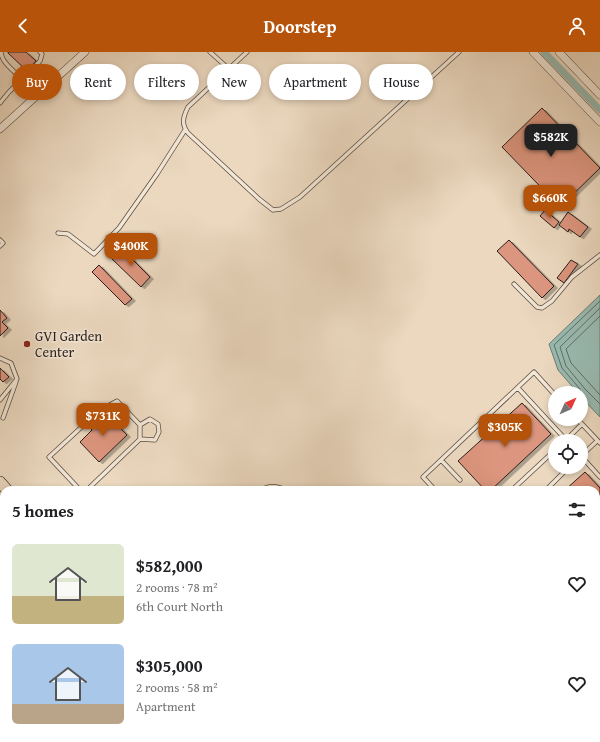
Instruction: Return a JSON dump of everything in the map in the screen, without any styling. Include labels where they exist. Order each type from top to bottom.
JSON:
[{"type":"street","points":[[0,129],[86,52]]},
{"type":"street","points":[[532,52],[600,122]]},
{"type":"street","points":[[559,52],[600,95]]},
{"type":"lane","points":[[1,52],[1,56],[12,69]]},
{"type":"lane","points":[[37,64],[40,61],[42,54],[40,52]]},
{"type":"lane","points":[[210,52],[223,64]]},
{"type":"lane","points":[[234,64],[247,52]]},
{"type":"lane","points":[[207,89],[188,107],[183,117],[183,127],[188,134],[267,206],[274,210],[281,209],[300,197],[459,52]]},
{"type":"lane","points":[[0,103],[12,89]]},
{"type":"lane","points":[[58,233],[68,234],[94,254],[119,228],[157,174],[185,130]]},
{"type":"lane","points":[[0,240],[3,243],[0,246]]},
{"type":"lane","points":[[514,284],[537,307],[542,308],[552,301],[572,277],[600,255]]},
{"type":"lane","points":[[0,358],[11,363],[16,379],[3,418]]},
{"type":"lane","points":[[431,486],[423,477],[534,372],[548,387]]},
{"type":"lane","points":[[0,400],[16,379]]},
{"type":"lane","points":[[518,388],[560,434]]},
{"type":"lane","points":[[76,486],[49,457],[99,411],[117,401],[140,425],[140,439],[91,486]]},
{"type":"lane","points":[[140,425],[150,419],[158,424],[159,432],[155,440],[140,439]]},
{"type":"lane","points":[[573,434],[580,426]]},
{"type":"lane","points":[[584,426],[599,442],[588,451]]},
{"type":"lane","points":[[516,486],[548,457]]},
{"type":"lane","points":[[441,460],[460,480]]},
{"type":"lane","points":[[588,464],[600,477]]},
{"type":"lane","points":[[550,486],[563,474]]},
{"type":"water","points":[[600,295],[600,417],[588,404],[588,386],[572,386],[558,370],[549,344]]},
{"type":"building","points":[[26,52],[36,61],[33,64],[20,64],[8,53]]},
{"type":"building","points":[[542,108],[600,168],[560,207],[502,147]]},
{"type":"building","points":[[545,210],[559,222],[554,228],[540,216]]},
{"type":"building","points":[[568,212],[588,227],[580,237],[569,229],[568,232],[559,225]]},
{"type":"building","points":[[509,240],[554,286],[542,298],[497,251]]},
{"type":"building","points":[[121,248],[150,277],[141,287],[111,258]]},
{"type":"building","points":[[571,260],[578,264],[564,283],[557,278]]},
{"type":"building","points":[[99,265],[132,299],[125,305],[92,272]]},
{"type":"building","points":[[0,310],[7,318],[2,322],[8,328],[0,336]]},
{"type":"building","points":[[0,368],[9,377],[3,382],[0,379]]},
{"type":"building","points":[[522,403],[551,434],[548,434],[548,437],[495,486],[481,486],[458,461]]},
{"type":"building","points":[[104,411],[127,435],[99,462],[80,442],[92,430],[88,426]]},
{"type":"building","points":[[583,474],[587,474],[598,486],[569,486]]},
{"type":"waterway","points":[[544,52],[600,110]]},
{"type":"place","name":"GVI Garden Center","points":[[27,344]]}]
